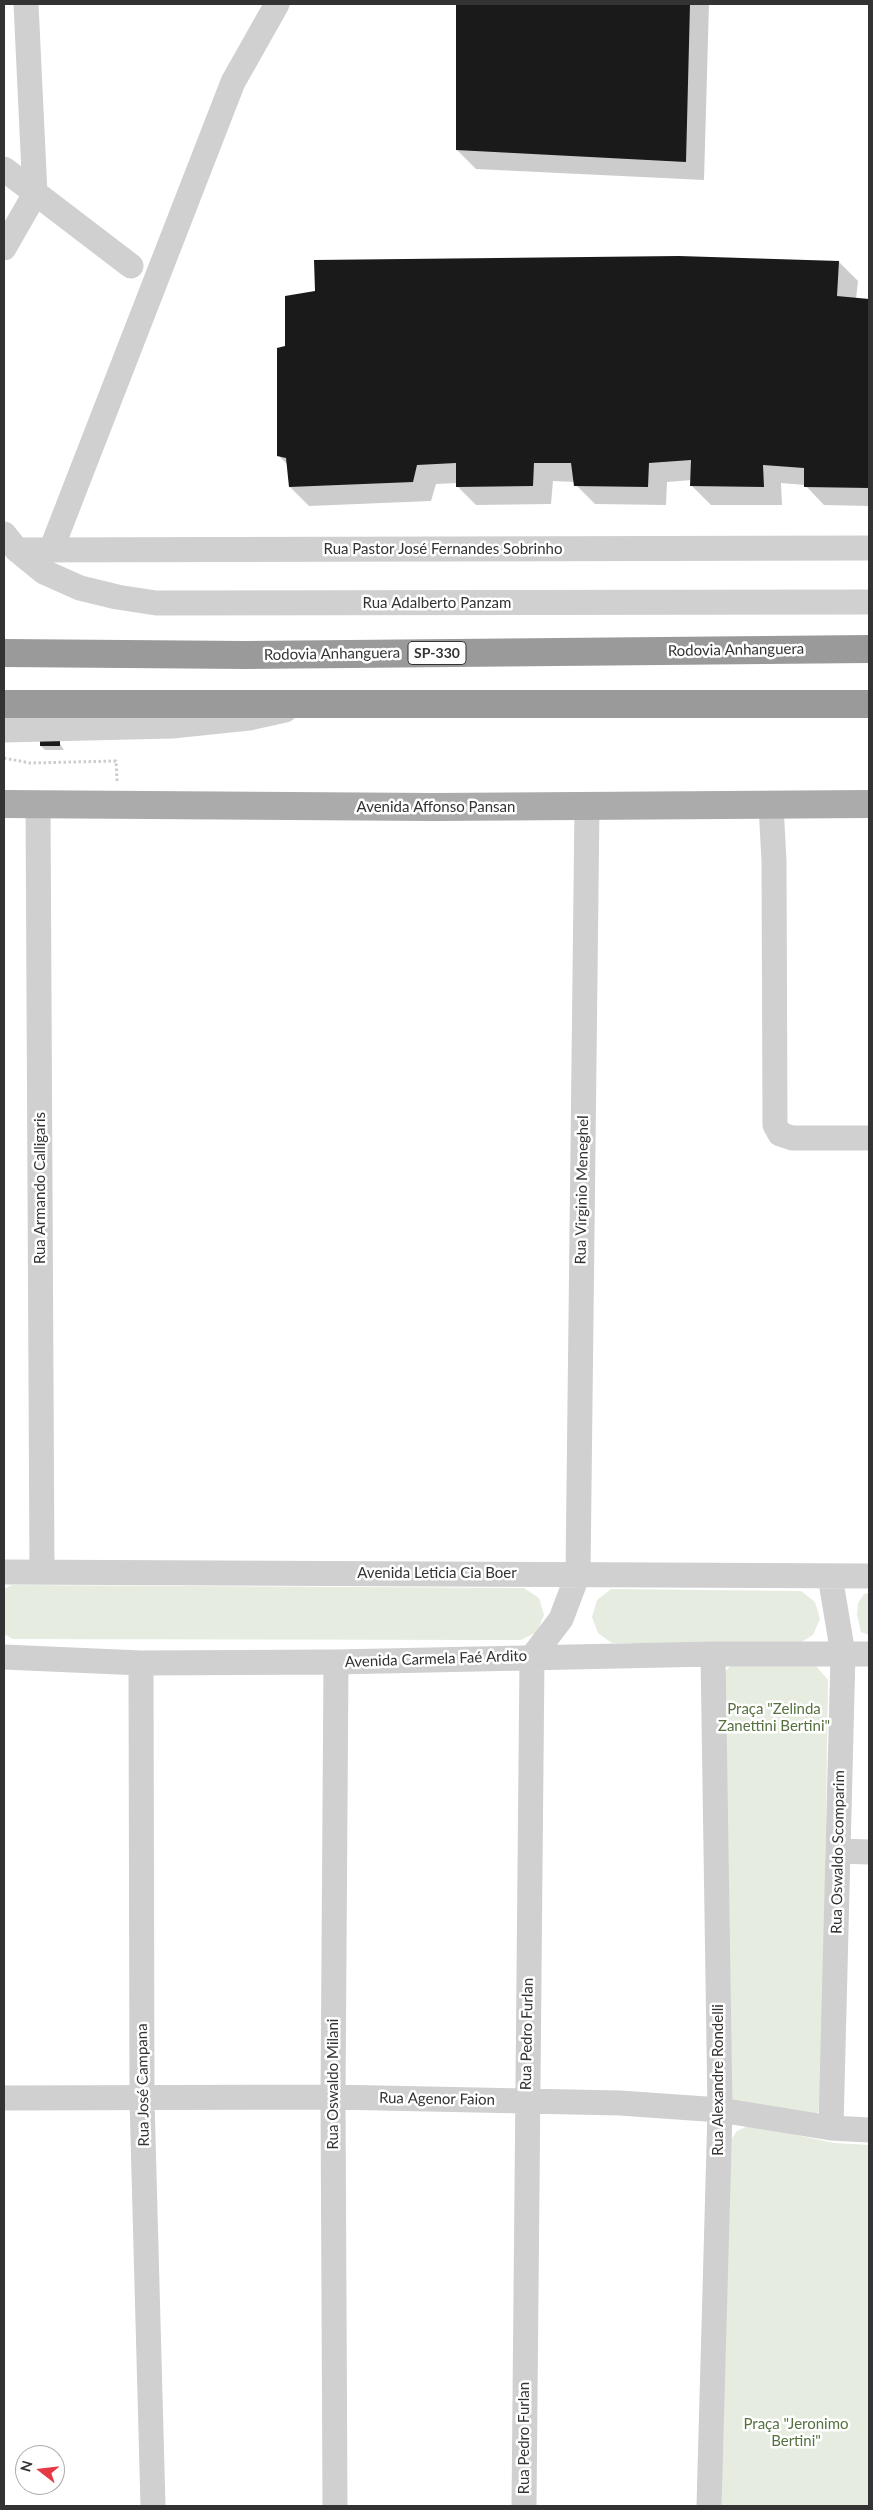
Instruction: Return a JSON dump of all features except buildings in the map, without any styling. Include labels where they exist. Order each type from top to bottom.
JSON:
[{"type":"highway","points":[[4,634],[39,641],[244,655]]},
{"type":"highway","name":"Rodovia Anhanguera","points":[[4,654],[244,655],[869,649]]},
{"type":"highway","points":[[4,704],[869,704]]},
{"type":"main road","name":"Avenida Affonso Pansan","points":[[4,804],[433,808],[869,804]]},
{"type":"street","points":[[4,248],[35,194],[26,4]]},
{"type":"street","points":[[51,550],[234,82],[277,4]]},
{"type":"street","points":[[4,169],[131,266]]},
{"type":"street","name":"Rua Pastor José Fernandes Sobrinho","points":[[10,542],[51,550],[869,548]]},
{"type":"street","name":"Rua Adalberto Panzam","points":[[10,542],[44,572],[80,588],[156,603],[869,602]]},
{"type":"street","points":[[4,730],[172,726],[249,718],[306,704]]},
{"type":"street","name":"Rua Armando Calligaris","points":[[38,804],[42,1572]]},
{"type":"street","points":[[771,804],[774,861],[775,1125],[780,1134],[792,1138],[869,1138]]},
{"type":"street","name":"Rua Virginio Meneghel","points":[[578,1574],[587,806]]},
{"type":"street","name":"Avenida Leticia Cia Boer","points":[[4,1572],[869,1576]]},
{"type":"street","points":[[532,1657],[561,1619],[578,1574]]},
{"type":"street","name":"Rua Oswaldo Scomparim","points":[[830,1576],[843,1654],[831,2128]]},
{"type":"street","name":"Avenida Carmela Faé Ardito","points":[[4,1656],[141,1663],[336,1662],[713,1654],[869,1654]]},
{"type":"street","name":"Rua Alexandre Rondelli","points":[[709,2506],[720,2110],[713,1654]]},
{"type":"street","name":"Rua Pedro Furlan","points":[[524,2506],[526,2100],[532,1657]]},
{"type":"street","name":"Rua Oswaldo Milani","points":[[335,2506],[333,2097],[336,1662]]},
{"type":"street","name":"Rua José Campana","points":[[141,1663],[142,2100],[152,2506]]},
{"type":"street","points":[[838,1851],[869,1852]]},
{"type":"street","name":"Rua Agenor Faion","points":[[4,2098],[142,2100],[333,2097],[526,2100],[720,2110],[831,2128],[869,2130]]},
{"type":"path","points":[[4,758],[30,763],[116,762],[117,804]]},
{"type":"green space","points":[[12,1585],[524,1588],[539,1598],[544,1615],[537,1632],[521,1640],[13,1639],[4,1634],[4,1589]]},
{"type":"green space","points":[[611,1589],[801,1591],[815,1602],[820,1619],[813,1635],[798,1644],[612,1643],[598,1633],[592,1617],[597,1600]]},
{"type":"green space","points":[[869,1593],[869,1635],[861,1632],[857,1615],[858,1603],[864,1594]]},
{"type":"green space","name":"Praça \"Zelinda Zanettini Bertini\"","points":[[734,1663],[816,1666],[828,1680],[822,2105],[817,2114],[732,2101],[723,1673]]},
{"type":"green space","name":"Praça \"Jeronimo Bertini\"","points":[[750,2125],[834,2143],[869,2145],[869,2506],[720,2506],[729,2143],[737,2131]]}]
